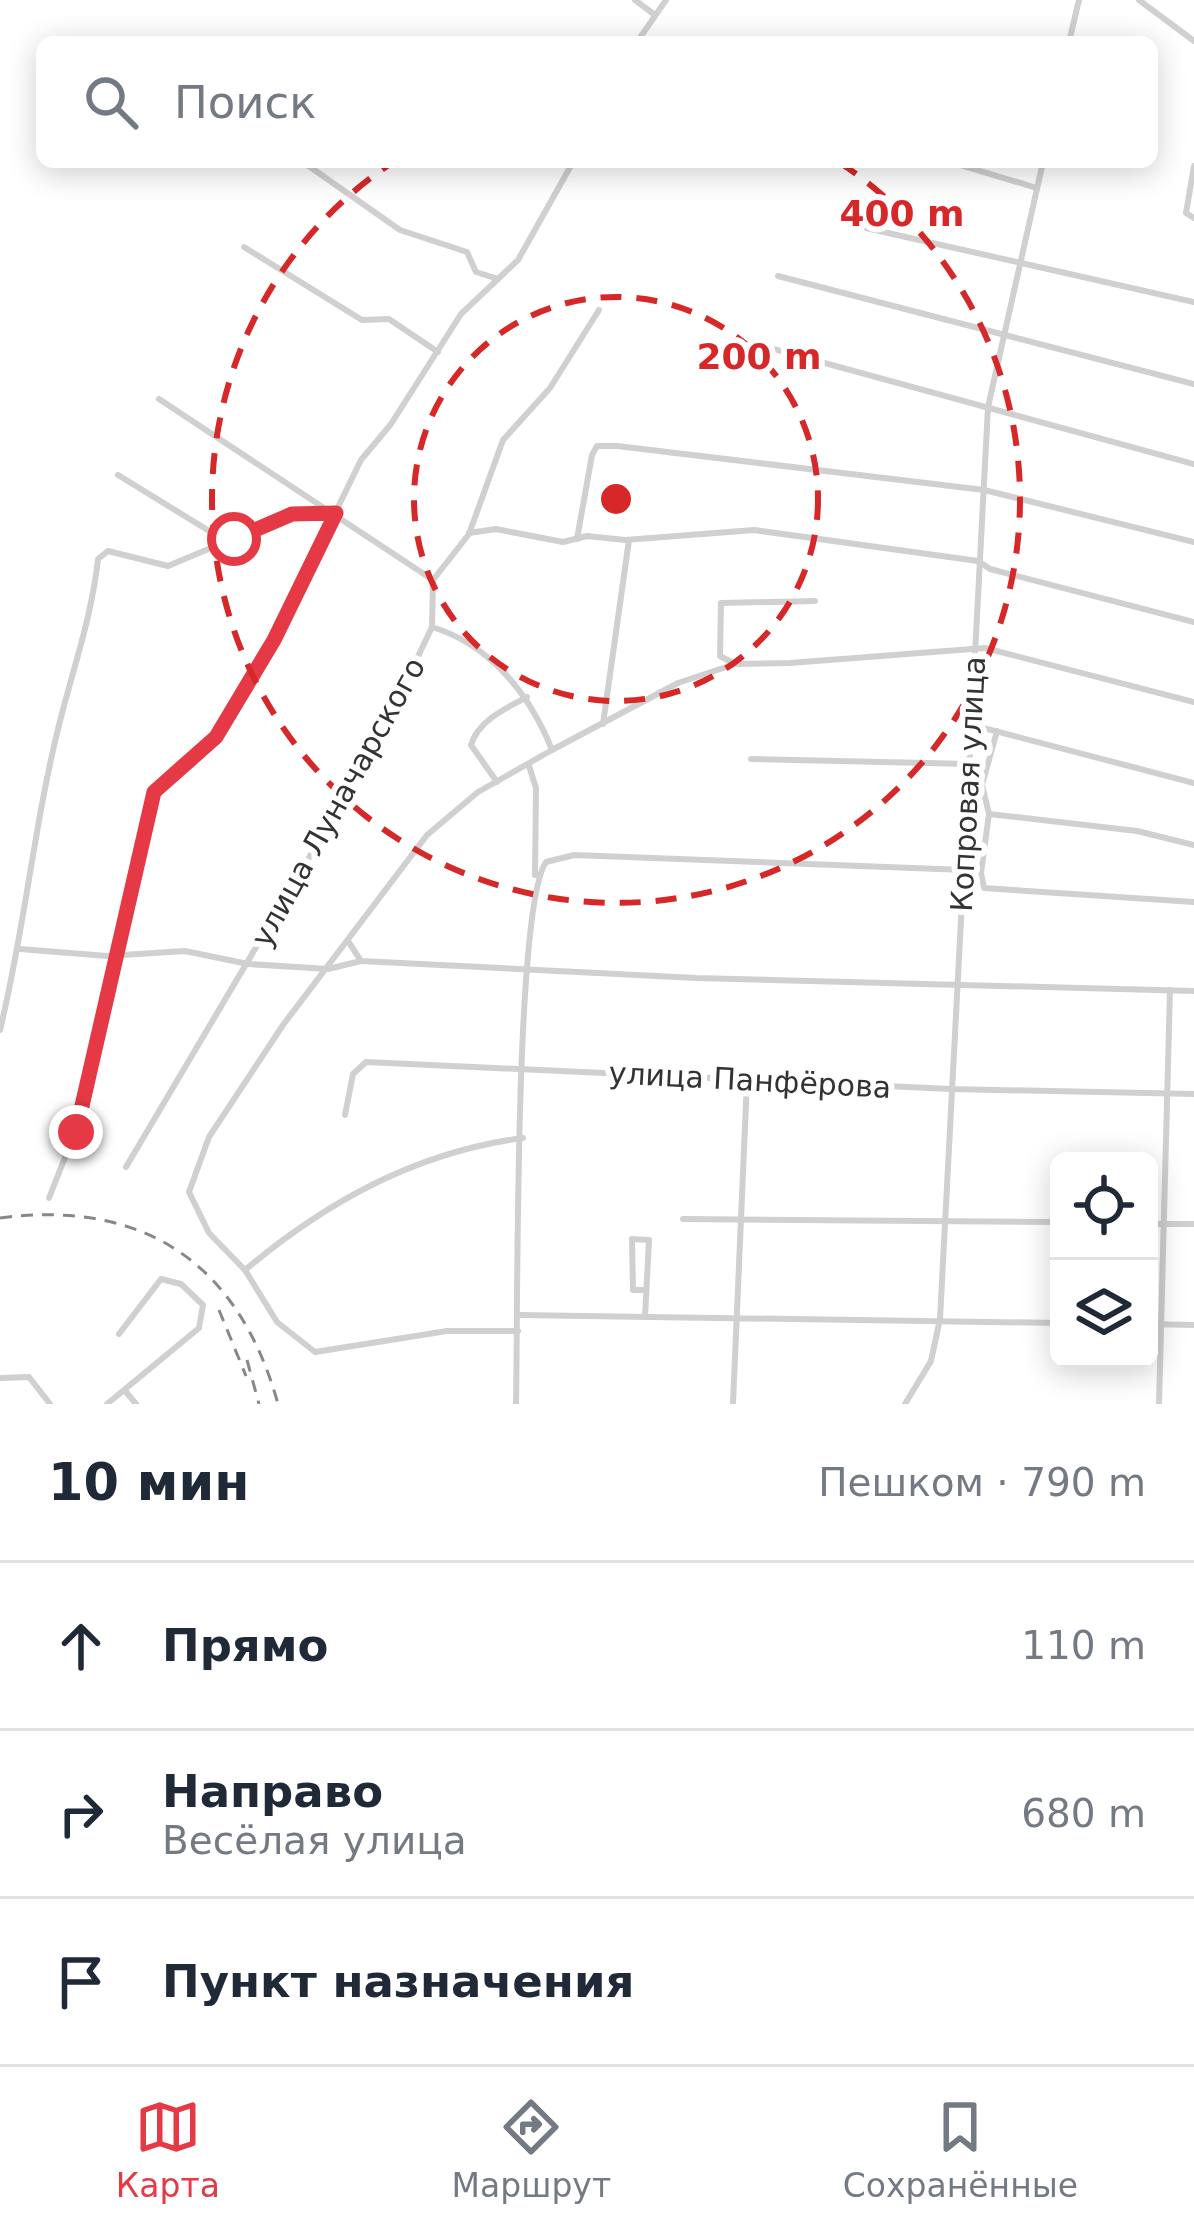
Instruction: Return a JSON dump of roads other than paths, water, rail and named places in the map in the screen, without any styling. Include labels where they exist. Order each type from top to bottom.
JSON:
[{"type":"street","points":[[635,0],[655,14]]},
{"type":"street","points":[[641,36],[666,0]]},
{"type":"street","points":[[1071,36],[1078,0]]},
{"type":"street","points":[[1138,0],[1194,41]]},
{"type":"street","points":[[1194,166],[1186,213],[1194,218]]},
{"type":"street","points":[[312,168],[400,230],[467,252],[476,272],[498,279]]},
{"type":"street","points":[[49,1198],[84,1109],[104,995],[118,954],[154,792],[216,737],[274,640],[361,460],[460,314],[531,241],[570,168]]},
{"type":"street","points":[[965,168],[1037,188]]},
{"type":"street","points":[[977,168],[982,175]]},
{"type":"street","points":[[982,175],[984,168]]},
{"type":"street","name":"Копровая улица","points":[[905,1404],[931,1360],[940,1319],[988,407],[1042,168]]},
{"type":"street","points":[[866,228],[1194,302]]},
{"type":"street","points":[[244,247],[362,320],[389,319],[438,352]]},
{"type":"street","points":[[778,276],[1194,385]]},
{"type":"street","points":[[159,399],[433,580],[469,534],[503,440],[550,388],[598,310]]},
{"type":"street","points":[[759,345],[1194,464]]},
{"type":"street","points":[[577,539],[597,446],[691,452],[984,490],[1194,542]]},
{"type":"street","points":[[118,475],[226,542]]},
{"type":"street","points":[[0,1030],[20,949],[60,718],[76,668],[98,559],[108,550],[168,566],[292,514],[336,513]]},
{"type":"street","points":[[469,534],[496,529],[563,542],[754,530],[978,561],[990,569],[1194,622]]},
{"type":"street","points":[[604,724],[627,540]]},
{"type":"street","name":"улица Луначарского","points":[[125,1167],[378,741],[432,627],[433,580]]},
{"type":"street","points":[[735,664],[720,656],[721,603],[815,601]]},
{"type":"street","points":[[432,627],[462,636],[527,697],[553,750]]},
{"type":"street","points":[[518,1331],[447,1331],[315,1352],[277,1322],[245,1270],[209,1233],[191,1186],[208,1137],[283,1025],[427,835],[496,782],[553,750],[677,683],[735,664],[941,655],[974,648],[1194,702]]},
{"type":"street","points":[[496,782],[470,745],[472,736],[500,711],[527,697]]},
{"type":"street","points":[[972,725],[1194,783]]},
{"type":"street","points":[[998,731],[982,785],[989,814],[980,873],[984,888],[1194,902]]},
{"type":"street","points":[[751,759],[970,764]]},
{"type":"street","points":[[516,1404],[528,968],[538,816],[529,766]]},
{"type":"street","points":[[989,814],[1137,831],[1194,844]]},
{"type":"street","points":[[535,882],[553,858],[965,870]]},
{"type":"street","points":[[348,941],[361,961]]},
{"type":"street","points":[[20,949],[118,954],[185,951],[248,964],[328,969],[361,961],[1194,991]]},
{"type":"street","points":[[1159,1404],[1170,990]]},
{"type":"street","name":"улица Панфёрова","points":[[345,1115],[353,1074],[366,1062],[950,1089],[1194,1094]]},
{"type":"street","points":[[733,1404],[748,1080]]},
{"type":"street","points":[[245,1270],[304,1221],[410,1166],[465,1146],[523,1138]]},
{"type":"street","points":[[683,1219],[1050,1222]]},
{"type":"street","points":[[1158,1224],[1194,1224]]},
{"type":"street","points":[[645,1290],[633,1290],[629,1283],[632,1239],[649,1240],[645,1317]]},
{"type":"street","points":[[107,1404],[202,1322],[202,1305],[169,1278],[161,1279],[119,1334]]},
{"type":"street","points":[[518,1315],[1050,1323]]},
{"type":"street","points":[[1161,1324],[1194,1325]]},
{"type":"street","points":[[0,1378],[29,1377],[50,1404]]},
{"type":"street","points":[[126,1391],[136,1404]]},
{"type":"railway","points":[[0,1218],[99,1219],[179,1251],[211,1279],[238,1313],[261,1355],[278,1404]]},
{"type":"railway","points":[[219,1310],[246,1376]]},
{"type":"railway","points":[[247,1360],[259,1404]]}]
